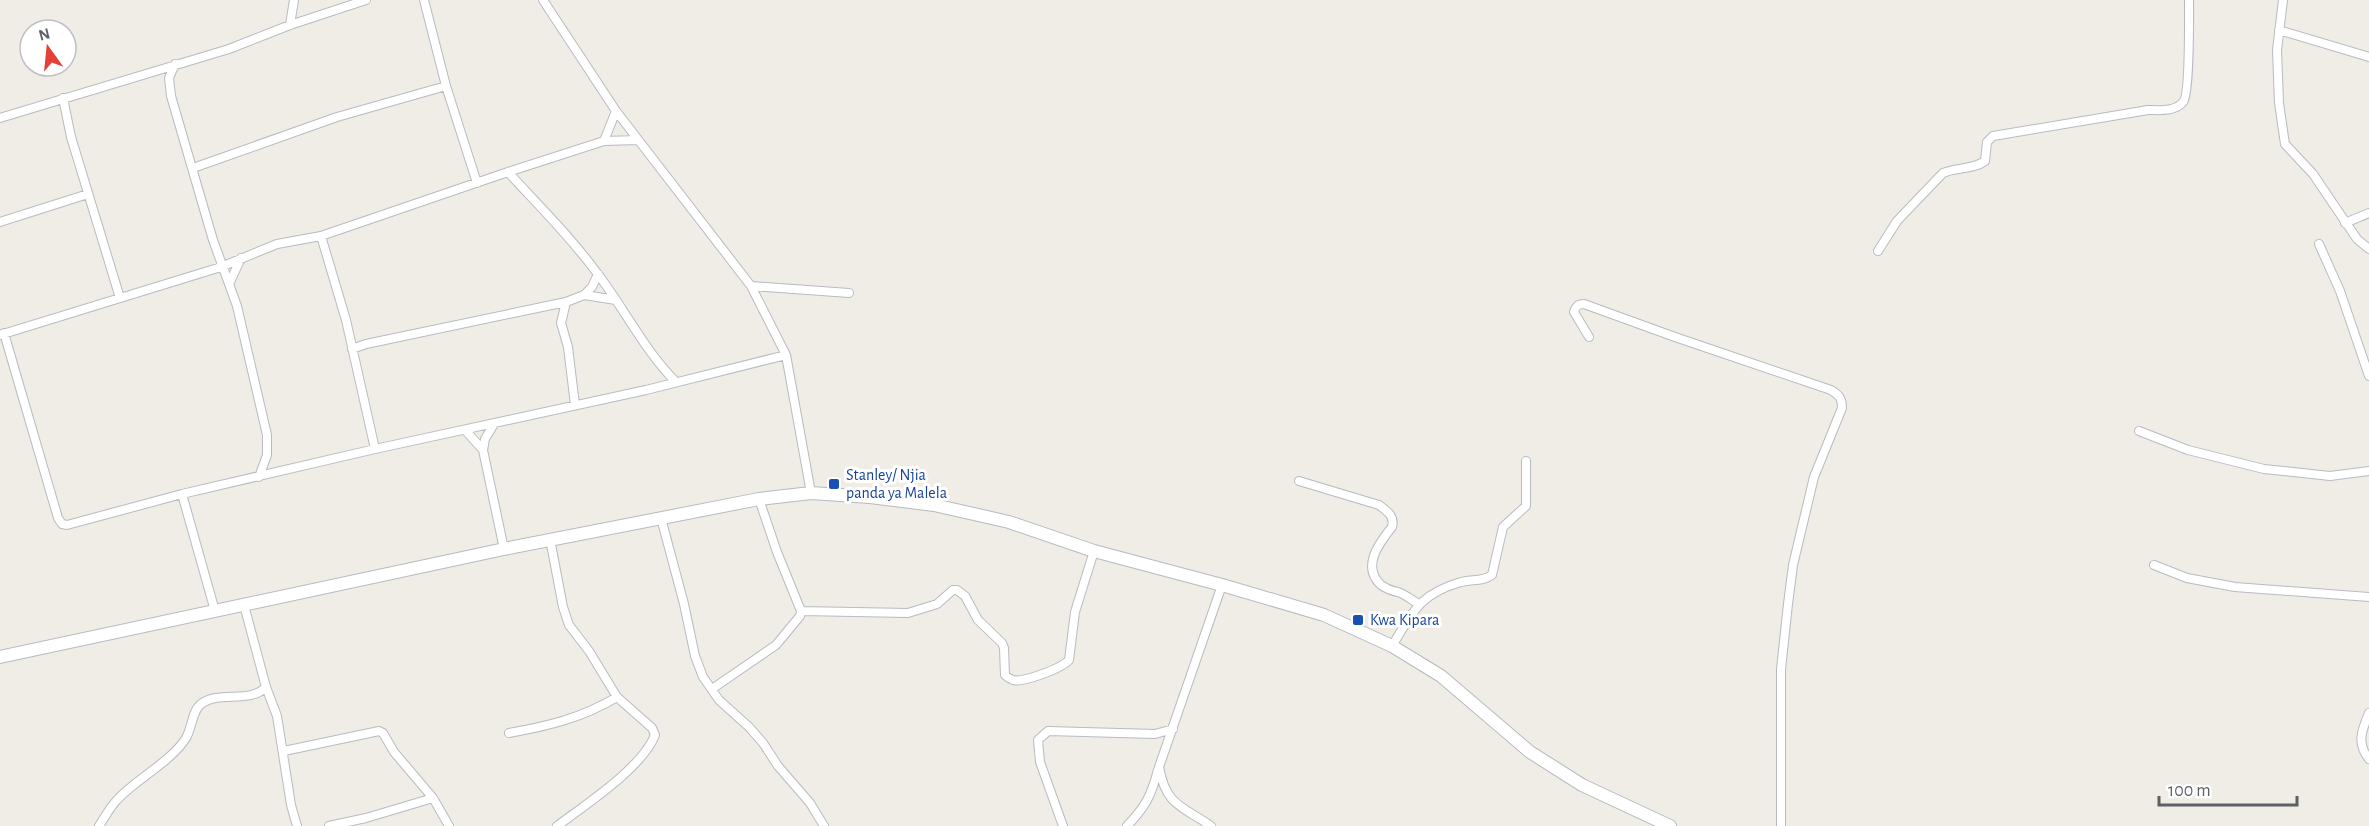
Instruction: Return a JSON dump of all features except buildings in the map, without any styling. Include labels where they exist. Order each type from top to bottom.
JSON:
[{"type":"main road","points":[[0,657],[550,539],[759,498],[811,493],[870,497],[934,505],[1009,522],[1094,551],[1324,615],[1392,646],[1440,676],[1530,752],[1582,785],[1670,826]]},
{"type":"street","points":[[290,25],[294,0]]},
{"type":"street","points":[[0,118],[229,49],[290,25],[366,0]]},
{"type":"street","points":[[554,0],[544,2],[616,111],[751,286],[786,355],[811,493]]},
{"type":"street","points":[[1878,251],[1897,221],[1943,173],[1978,165],[1985,161],[1987,142],[1993,136],[2148,110],[2168,110],[2182,104],[2187,94],[2190,31],[2188,0]]},
{"type":"street","points":[[2283,0],[2279,30],[2279,103],[2285,144],[2313,174],[2345,223],[2357,239],[2369,249]]},
{"type":"street","points":[[423,1],[446,86],[477,183]]},
{"type":"street","points":[[2279,30],[2369,57]]},
{"type":"street","points":[[175,64],[169,78],[169,89],[221,267],[230,282],[267,435],[267,455],[259,477]]},
{"type":"street","points":[[193,168],[337,117],[446,86]]},
{"type":"street","points":[[63,98],[71,137],[120,298]]},
{"type":"street","points":[[604,141],[616,111]]},
{"type":"street","points":[[638,140],[604,141],[321,236],[277,244],[221,267],[2,334],[47,483],[62,524],[67,525],[182,494],[786,355]]},
{"type":"street","points":[[508,172],[570,238],[598,274],[661,366],[676,382]]},
{"type":"street","points":[[0,222],[88,194]]},
{"type":"street","points":[[2345,223],[2369,213]]},
{"type":"street","points":[[321,236],[352,349],[375,449]]},
{"type":"street","points":[[2319,244],[2340,291],[2369,376]]},
{"type":"street","points":[[230,282],[241,258]]},
{"type":"street","points":[[352,349],[455,324],[566,303],[584,295],[592,287],[598,274]]},
{"type":"street","points":[[751,286],[849,293]]},
{"type":"street","points":[[584,295],[616,300]]},
{"type":"street","points":[[566,303],[561,323],[568,347],[575,405]]},
{"type":"street","points":[[1589,337],[1574,312],[1580,304],[1831,390],[1842,401],[1842,408],[1814,477],[1793,565],[1781,669],[1781,826]]},
{"type":"street","points":[[494,423],[485,439],[483,450],[504,549]]},
{"type":"street","points":[[465,430],[483,450]]},
{"type":"street","points":[[2139,431],[2188,450],[2264,469],[2330,476],[2369,471]]},
{"type":"street","points":[[1392,646],[1419,604],[1440,588],[1470,580],[1482,581],[1492,575],[1503,527],[1526,506],[1526,461]]},
{"type":"street","points":[[1299,481],[1371,503],[1390,513],[1393,521],[1392,527],[1371,564],[1372,572],[1380,584],[1393,592],[1400,592],[1419,604]]},
{"type":"street","points":[[182,494],[215,611]]},
{"type":"street","points":[[712,689],[776,645],[796,622],[801,611],[774,544],[759,498]]},
{"type":"street","points":[[661,518],[695,656],[703,677],[732,714],[749,727],[763,743],[778,766],[810,803],[824,826]]},
{"type":"street","points":[[550,539],[563,607],[569,625],[617,697],[652,728],[655,735],[632,765],[605,790],[557,826]]},
{"type":"street","points":[[801,611],[908,613],[937,604],[953,590],[957,590],[965,596],[978,620],[1002,643],[1005,675],[1013,680],[1021,681],[1060,666],[1069,660],[1078,599],[1094,551]]},
{"type":"street","points":[[2154,565],[2187,578],[2235,586],[2369,597]]},
{"type":"street","points":[[1127,826],[1144,807],[1153,788],[1222,585]]},
{"type":"street","points":[[244,605],[266,687],[277,716],[291,804],[297,826]]},
{"type":"street","points":[[99,826],[117,799],[185,740],[202,703],[256,694],[266,687]]},
{"type":"street","points":[[509,734],[557,724],[585,715],[617,697]]},
{"type":"street","points":[[2369,712],[2360,740],[2363,752],[2369,759]]},
{"type":"street","points":[[1063,826],[1040,762],[1038,740],[1043,734],[1048,731],[1155,734],[1173,729]]},
{"type":"street","points":[[284,751],[379,731],[383,733],[394,752],[433,798],[449,826]]},
{"type":"street","points":[[1159,768],[1162,786],[1170,797],[1182,809],[1211,826]]},
{"type":"street","points":[[329,826],[366,818],[433,798]]},
{"type":"place","name":"Stanley/ Njia panda ya Malela","points":[[834,484]]},
{"type":"place","name":"Kwa Kipara","points":[[1358,620]]}]
